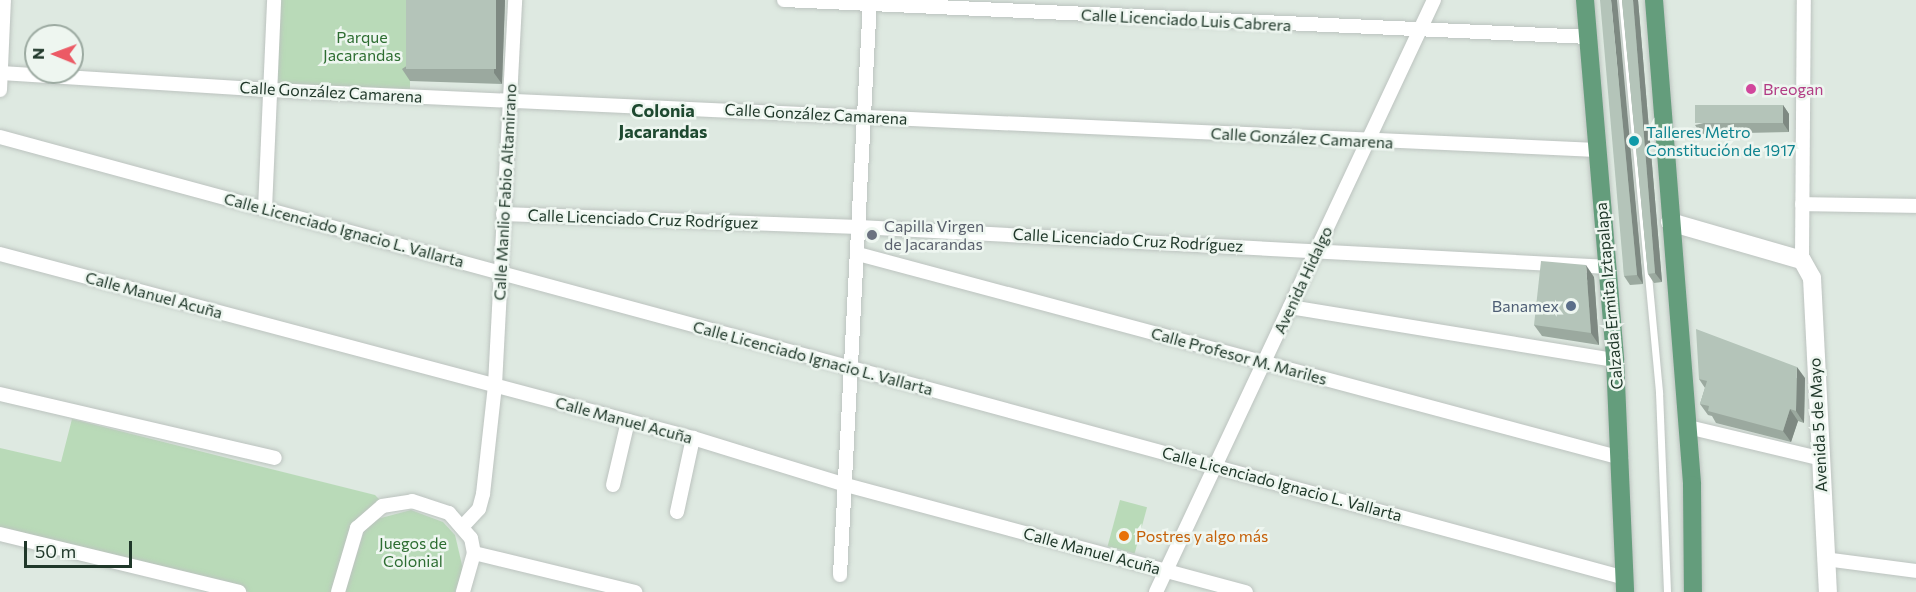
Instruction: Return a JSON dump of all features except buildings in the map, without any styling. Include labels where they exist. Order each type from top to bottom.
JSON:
[{"type":"main road","name":"Calzada Ermita Iztapalapa","points":[[1585,0],[1609,267],[1621,458],[1625,585]]},
{"type":"main road","points":[[1654,0],[1688,427],[1693,592]]},
{"type":"street","points":[[0,90],[4,0]]},
{"type":"street","points":[[265,209],[274,0]]},
{"type":"street","name":"Calle Manlio Fabio Altamirano","points":[[463,526],[479,509],[483,494],[495,385],[515,0]]},
{"type":"street","name":"Calle Licenciado Luis Cabrera","points":[[784,0],[869,2],[1420,31],[1588,37]]},
{"type":"street","name":"Avenida Hidalgo","points":[[1156,592],[1434,0]]},
{"type":"street","points":[[1670,222],[1802,260],[1804,0]]},
{"type":"street","points":[[840,575],[869,2]]},
{"type":"street","name":"Calle González Camarena","points":[[0,74],[271,90],[510,99],[1597,150]]},
{"type":"street","name":"Calle Licenciado Ignacio L. Vallarta","points":[[0,137],[852,369],[1215,465],[1625,585]]},
{"type":"street","points":[[1802,204],[1916,206]]},
{"type":"street","name":"Calle Licenciado Cruz Rodríguez","points":[[503,214],[859,227],[1317,249],[1609,267]]},
{"type":"street","name":"Calle Manuel Acuña","points":[[0,254],[693,438],[846,485],[1246,592]]},
{"type":"street","name":"Calle Profesor M. Mariles","points":[[858,254],[1621,458]]},
{"type":"street","name":"Avenida 5 de Mayo","points":[[1802,260],[1812,278],[1818,458],[1828,592]]},
{"type":"street","points":[[1290,307],[1615,360]]},
{"type":"street","points":[[0,394],[275,458]]},
{"type":"street","points":[[613,485],[628,421]]},
{"type":"street","points":[[1688,427],[1818,458]]},
{"type":"street","points":[[677,512],[693,438]]},
{"type":"street","points":[[338,592],[357,528],[382,506],[412,501],[430,504],[449,513],[463,526],[474,554],[463,592]]},
{"type":"street","points":[[0,534],[239,592]]},
{"type":"street","points":[[474,554],[635,592]]},
{"type":"street","points":[[1825,559],[1916,571]]},
{"type":"lane","points":[[1622,0],[1659,392],[1667,592]]},
{"type":"green space","name":"Parque Jacarandas","points":[[274,0],[410,0],[410,89],[274,89]]},
{"type":"green space","points":[[72,419],[375,495],[380,500],[354,521],[332,592],[249,592],[0,531],[0,448],[61,462]]},
{"type":"green space","points":[[1120,500],[1147,507],[1135,554],[1108,546]]},
{"type":"green space","name":"Juegos de Colonial","points":[[411,510],[443,522],[455,535],[463,569],[455,592],[345,592],[364,531],[377,519]]},
{"type":"place","name":"Breogan","points":[[1751,89]]},
{"type":"place","name":"Talleres Metro Constitución de 1917","points":[[1634,141]]},
{"type":"place","name":"Capilla Virgen de Jacarandas","points":[[872,235]]},
{"type":"place","name":"Banamex","points":[[1571,306]]},
{"type":"place","name":"Postres y algo más","points":[[1124,536]]},
{"type":"district","name":"Colonia Jacarandas","points":[[663,121]]}]
